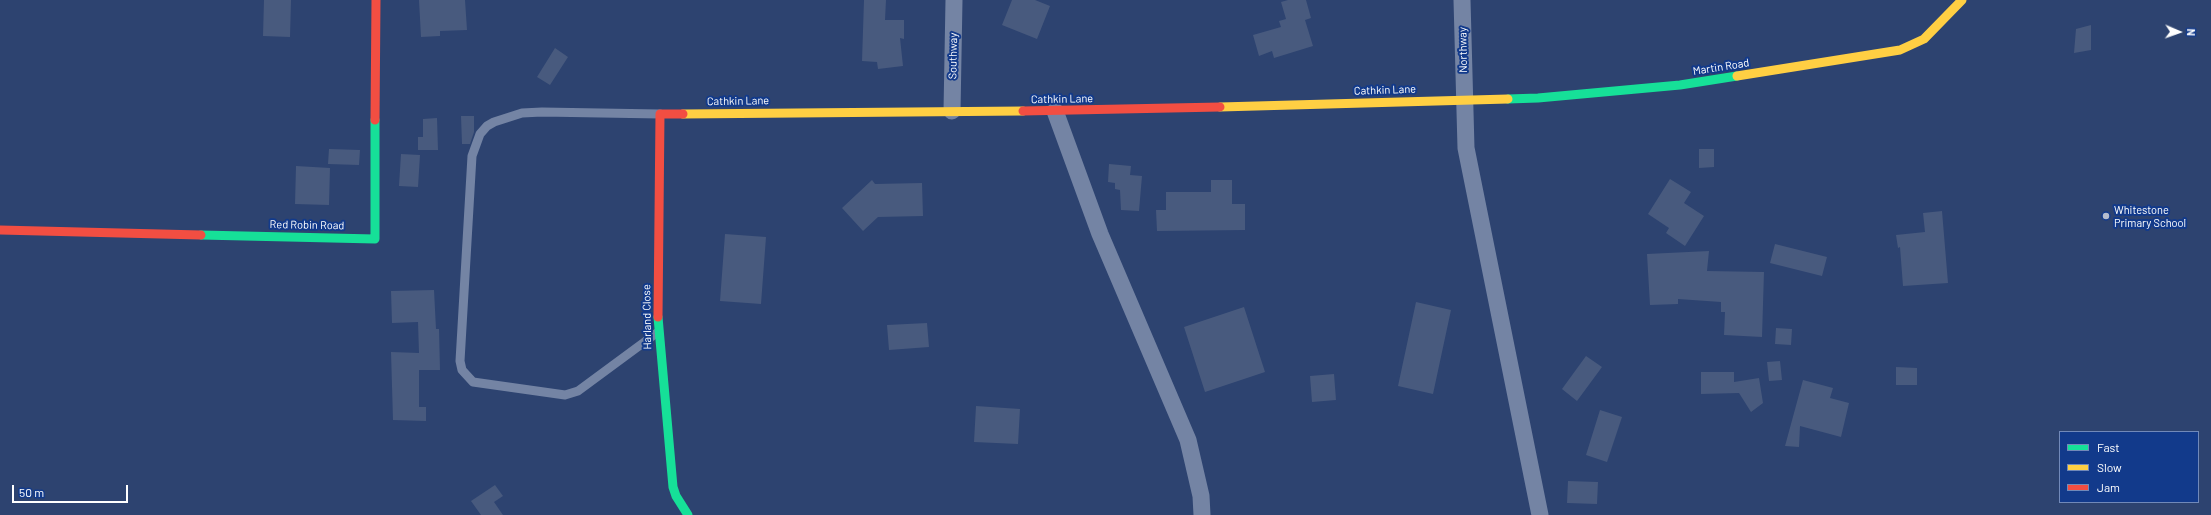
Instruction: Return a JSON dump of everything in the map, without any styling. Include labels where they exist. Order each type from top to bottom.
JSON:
[{"type":"street","name":"Red Robin Road","points":[[0,230],[375,239],[376,0]]},
{"type":"street","name":"Southway","points":[[952,111],[954,0]]},
{"type":"street","name":"Northway","points":[[1462,0],[1463,100],[1466,148],[1471,179],[1540,515]]},
{"type":"street","name":"Martin Road","points":[[1463,100],[1538,98],[1680,85],[1900,50],[1924,39],[1962,0]]},
{"type":"street","name":"Cathkin Lane","points":[[660,114],[1055,111],[1463,100]]},
{"type":"street","points":[[1055,111],[1100,234],[1188,440],[1201,496],[1202,515]]},
{"type":"street","name":"Harland Close","points":[[660,114],[658,332],[673,487],[676,496],[688,515]]},
{"type":"lane","points":[[658,332],[578,391],[565,395],[473,382],[462,370],[460,361],[472,156],[480,134],[486,126],[522,113],[660,114]]},
{"type":"building","points":[[264,0],[291,0],[290,37],[263,36]]},
{"type":"building","points":[[419,0],[465,0],[467,30],[440,31],[440,36],[421,37]]},
{"type":"building","points":[[864,0],[886,0],[885,20],[904,20],[904,39],[900,38],[903,66],[878,69],[877,62],[862,61]]},
{"type":"building","points":[[1012,0],[1035,0],[1050,6],[1037,39],[1002,25]]},
{"type":"building","points":[[1288,0],[1306,0],[1311,18],[1305,20],[1313,46],[1274,58],[1272,51],[1259,56],[1253,35],[1281,27],[1279,21],[1286,19],[1281,2]]},
{"type":"building","points":[[2091,25],[2091,50],[2074,53],[2076,29]]},
{"type":"building","points":[[555,48],[568,57],[550,85],[537,77]]},
{"type":"building","points":[[461,116],[474,116],[474,132],[470,144],[462,144]]},
{"type":"building","points":[[437,118],[438,150],[418,150],[418,137],[423,137],[423,119]]},
{"type":"building","points":[[329,149],[360,150],[359,165],[328,164]]},
{"type":"building","points":[[1699,149],[1714,149],[1714,167],[1699,168]]},
{"type":"building","points":[[401,154],[420,155],[418,187],[399,186]]},
{"type":"building","points":[[1109,164],[1131,166],[1130,175],[1142,176],[1139,211],[1121,210],[1120,190],[1115,189],[1115,183],[1108,182]]},
{"type":"building","points":[[296,166],[330,168],[329,205],[295,204]]},
{"type":"building","points":[[1670,179],[1691,192],[1684,203],[1704,216],[1685,246],[1666,233],[1669,228],[1648,214]]},
{"type":"building","points":[[872,180],[875,184],[922,183],[923,216],[878,217],[863,231],[842,208]]},
{"type":"building","points":[[1211,180],[1232,180],[1232,204],[1245,204],[1245,230],[1157,231],[1156,210],[1166,210],[1166,192],[1211,192]]},
{"type":"building","points":[[1942,211],[1948,283],[1903,286],[1900,247],[1898,248],[1896,235],[1925,232],[1923,213]]},
{"type":"building","points":[[725,234],[766,237],[761,304],[720,301]]},
{"type":"building","points":[[1775,244],[1827,257],[1822,276],[1770,263]]},
{"type":"building","points":[[1709,251],[1707,271],[1764,272],[1762,337],[1724,335],[1725,312],[1721,312],[1721,302],[1678,299],[1678,304],[1650,305],[1647,254]]},
{"type":"building","points":[[434,290],[436,329],[439,329],[440,370],[419,370],[419,407],[426,407],[426,421],[393,420],[391,352],[419,353],[418,322],[392,323],[391,291]]},
{"type":"building","points":[[1416,302],[1451,310],[1433,394],[1398,386]]},
{"type":"building","points":[[1244,307],[1265,372],[1205,392],[1184,327]]},
{"type":"building","points":[[927,323],[929,347],[889,350],[887,325]]},
{"type":"building","points":[[1776,328],[1792,329],[1791,345],[1775,344]]},
{"type":"building","points":[[1586,356],[1602,367],[1577,401],[1562,389]]},
{"type":"building","points":[[1780,361],[1782,380],[1769,381],[1767,362]]},
{"type":"building","points":[[1896,367],[1917,368],[1917,385],[1896,385]]},
{"type":"building","points":[[1701,372],[1734,372],[1734,382],[1759,378],[1763,403],[1751,412],[1739,393],[1701,394]]},
{"type":"building","points":[[1334,374],[1336,400],[1312,402],[1310,376]]},
{"type":"building","points":[[1803,380],[1833,388],[1830,398],[1849,403],[1841,437],[1800,426],[1799,447],[1785,446]]},
{"type":"building","points":[[976,406],[1020,409],[1018,444],[974,442]]},
{"type":"building","points":[[1600,410],[1622,417],[1607,462],[1586,455]]},
{"type":"building","points":[[1568,481],[1598,482],[1597,504],[1567,503]]},
{"type":"building","points":[[495,485],[503,496],[494,502],[503,515],[481,515],[471,501]]},
{"type":"traffic: fast","points":[[1508,99],[1538,98],[1680,85],[1737,76]]},
{"type":"traffic: fast","points":[[201,235],[375,239],[375,120]]},
{"type":"traffic: fast","points":[[658,317],[673,487],[676,496],[688,515]]},
{"type":"traffic: slow","points":[[1737,76],[1900,50],[1924,39],[1962,0]]},
{"type":"traffic: slow","points":[[1220,107],[1508,99]]},
{"type":"traffic: slow","points":[[683,114],[1023,111]]},
{"type":"traffic: jam","points":[[375,120],[376,0]]},
{"type":"traffic: jam","points":[[1023,111],[1220,107]]},
{"type":"traffic: jam","points":[[658,317],[660,114],[683,114]]},
{"type":"traffic: jam","points":[[0,230],[201,235]]},
{"type":"place","name":"Whitestone Primary School","points":[[2106,216]]}]
